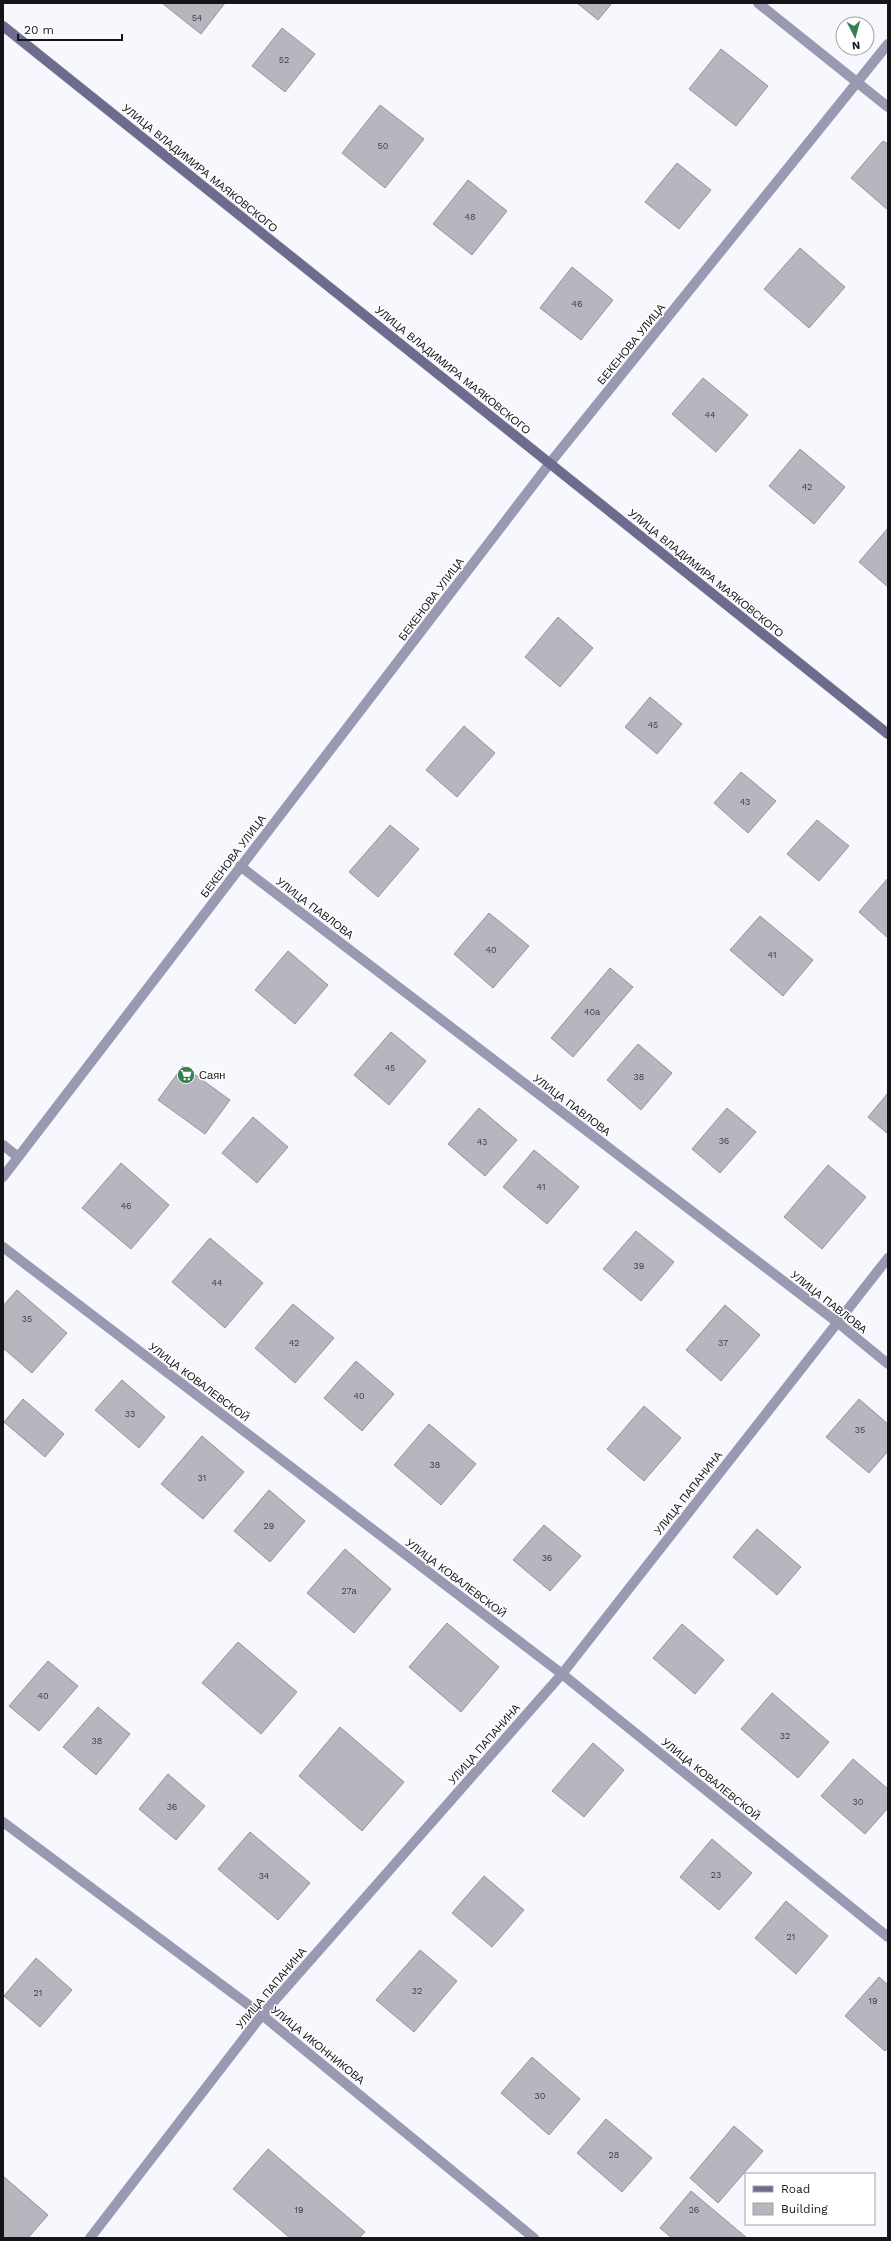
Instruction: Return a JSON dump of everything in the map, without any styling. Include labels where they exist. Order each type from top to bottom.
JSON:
[{"type":"street","points":[[758,3],[888,107]]},
{"type":"street","name":"УЛИЦА ВЛАДИМИРА МАЯКОВСКОГО","points":[[3,26],[888,734]]},
{"type":"street","name":"БЕКЕНОВА УЛИЦА","points":[[3,1177],[550,463],[888,44]]},
{"type":"street","name":"УЛИЦА ПАВЛОВА","points":[[240,866],[837,1322],[888,1364]]},
{"type":"street","points":[[3,1145],[18,1157]]},
{"type":"street","name":"УЛИЦА КОВАЛЕВСКОЙ","points":[[3,1247],[562,1674],[888,1937]]},
{"type":"street","name":"УЛИЦА ПАПАНИНА","points":[[90,2238],[262,2015],[562,1674],[888,1258]]},
{"type":"street","name":"УЛИЦА ИКОННИКОВА","points":[[3,1822],[262,2015],[534,2238]]},
{"type":"building","points":[[162,3],[225,3],[201,34]]},
{"type":"building","points":[[577,3],[612,3],[598,20]]},
{"type":"building","points":[[282,28],[315,54],[285,92],[252,66]]},
{"type":"building","points":[[721,49],[768,86],[736,126],[689,89]]},
{"type":"building","points":[[380,105],[424,139],[385,188],[342,153]]},
{"type":"building","points":[[883,141],[888,144],[888,210],[851,178]]},
{"type":"building","points":[[677,163],[711,190],[679,229],[645,202]]},
{"type":"building","points":[[468,180],[507,211],[472,255],[433,224]]},
{"type":"building","points":[[800,248],[845,287],[809,328],[764,289]]},
{"type":"building","points":[[572,267],[613,300],[581,340],[540,308]]},
{"type":"building","points":[[703,378],[748,415],[716,452],[672,414]]},
{"type":"building","points":[[800,449],[845,487],[814,524],[769,486]]},
{"type":"building","points":[[888,528],[888,587],[859,562]]},
{"type":"building","points":[[558,617],[593,648],[560,687],[525,657]]},
{"type":"building","points":[[650,697],[682,724],[657,754],[625,727]]},
{"type":"building","points":[[464,726],[495,753],[457,797],[426,770]]},
{"type":"building","points":[[741,772],[776,801],[748,833],[714,803]]},
{"type":"building","points":[[817,820],[849,846],[819,881],[787,854]]},
{"type":"building","points":[[390,825],[419,849],[378,897],[349,872]]},
{"type":"building","points":[[888,878],[888,938],[859,912]]},
{"type":"building","points":[[489,913],[529,946],[493,988],[454,954]]},
{"type":"building","points":[[760,916],[813,960],[783,996],[730,950]]},
{"type":"building","points":[[288,951],[328,985],[295,1024],[255,990]]},
{"type":"building","points":[[610,968],[633,987],[573,1057],[551,1038]]},
{"type":"building","points":[[391,1032],[426,1061],[389,1105],[354,1075]]},
{"type":"building","points":[[638,1044],[672,1073],[641,1110],[607,1080]]},
{"type":"building","points":[[183,1066],[230,1100],[205,1134],[158,1100]]},
{"type":"building","points":[[888,1093],[888,1134],[868,1117]]},
{"type":"building","points":[[479,1108],[517,1140],[485,1176],[448,1144]]},
{"type":"building","points":[[727,1108],[756,1132],[720,1173],[692,1149]]},
{"type":"building","points":[[253,1117],[288,1147],[257,1183],[222,1153]]},
{"type":"building","points":[[534,1150],[579,1187],[547,1224],[503,1187]]},
{"type":"building","points":[[121,1163],[169,1205],[131,1249],[82,1208]]},
{"type":"building","points":[[828,1165],[866,1197],[822,1249],[784,1217]]},
{"type":"building","points":[[636,1231],[674,1262],[641,1301],[603,1269]]},
{"type":"building","points":[[210,1238],[263,1283],[225,1328],[172,1282]]},
{"type":"building","points":[[17,1290],[67,1333],[32,1373],[3,1348],[3,1306]]},
{"type":"building","points":[[293,1304],[334,1338],[295,1383],[255,1348]]},
{"type":"building","points":[[725,1305],[760,1335],[721,1381],[686,1350]]},
{"type":"building","points":[[356,1361],[394,1394],[362,1431],[324,1398]]},
{"type":"building","points":[[122,1380],[165,1417],[139,1448],[95,1410]]},
{"type":"building","points":[[23,1399],[64,1434],[45,1457],[4,1422]]},
{"type":"building","points":[[859,1399],[888,1424],[888,1451],[869,1473],[826,1437]]},
{"type":"building","points":[[644,1406],[681,1438],[644,1481],[607,1449]]},
{"type":"building","points":[[429,1424],[476,1464],[441,1505],[394,1465]]},
{"type":"building","points":[[202,1436],[244,1472],[203,1519],[161,1484]]},
{"type":"building","points":[[269,1490],[305,1521],[270,1562],[234,1531]]},
{"type":"building","points":[[544,1525],[581,1556],[550,1591],[513,1560]]},
{"type":"building","points":[[757,1529],[801,1567],[777,1595],[733,1557]]},
{"type":"building","points":[[345,1549],[391,1589],[354,1633],[307,1593]]},
{"type":"building","points":[[447,1623],[499,1667],[461,1712],[409,1667]]},
{"type":"building","points":[[682,1624],[724,1660],[695,1694],[653,1658]]},
{"type":"building","points":[[238,1642],[297,1692],[261,1734],[202,1683]]},
{"type":"building","points":[[48,1661],[78,1686],[39,1731],[9,1706]]},
{"type":"building","points":[[772,1693],[829,1742],[798,1778],[741,1729]]},
{"type":"building","points":[[98,1707],[130,1734],[96,1775],[63,1747]]},
{"type":"building","points":[[340,1727],[404,1782],[362,1831],[299,1776]]},
{"type":"building","points":[[593,1743],[624,1770],[584,1817],[552,1791]]},
{"type":"building","points":[[853,1759],[888,1789],[888,1808],[865,1834],[821,1796]]},
{"type":"building","points":[[168,1774],[205,1806],[176,1840],[139,1809]]},
{"type":"building","points":[[250,1832],[310,1883],[278,1920],[218,1869]]},
{"type":"building","points":[[712,1839],[752,1873],[719,1910],[680,1877]]},
{"type":"building","points":[[484,1876],[524,1910],[492,1947],[452,1913]]},
{"type":"building","points":[[786,1901],[828,1936],[796,1974],[755,1938]]},
{"type":"building","points":[[420,1950],[457,1981],[414,2032],[376,2000]]},
{"type":"building","points":[[36,1958],[72,1990],[40,2027],[4,1996]]},
{"type":"building","points":[[879,1977],[888,1985],[888,2048],[885,2051],[845,2016]]},
{"type":"building","points":[[532,2057],[580,2099],[549,2135],[501,2093]]},
{"type":"building","points":[[606,2119],[652,2158],[622,2192],[577,2153]]},
{"type":"building","points":[[734,2126],[763,2151],[718,2203],[690,2178]]},
{"type":"building","points":[[268,2149],[365,2232],[359,2238],[290,2238],[233,2189]]},
{"type":"building","points":[[3,2176],[48,2215],[28,2238],[3,2238]]},
{"type":"building","points":[[691,2191],[747,2238],[672,2238],[660,2228]]},
{"type":"place","name":"Саян","points":[[186,1075]]}]
